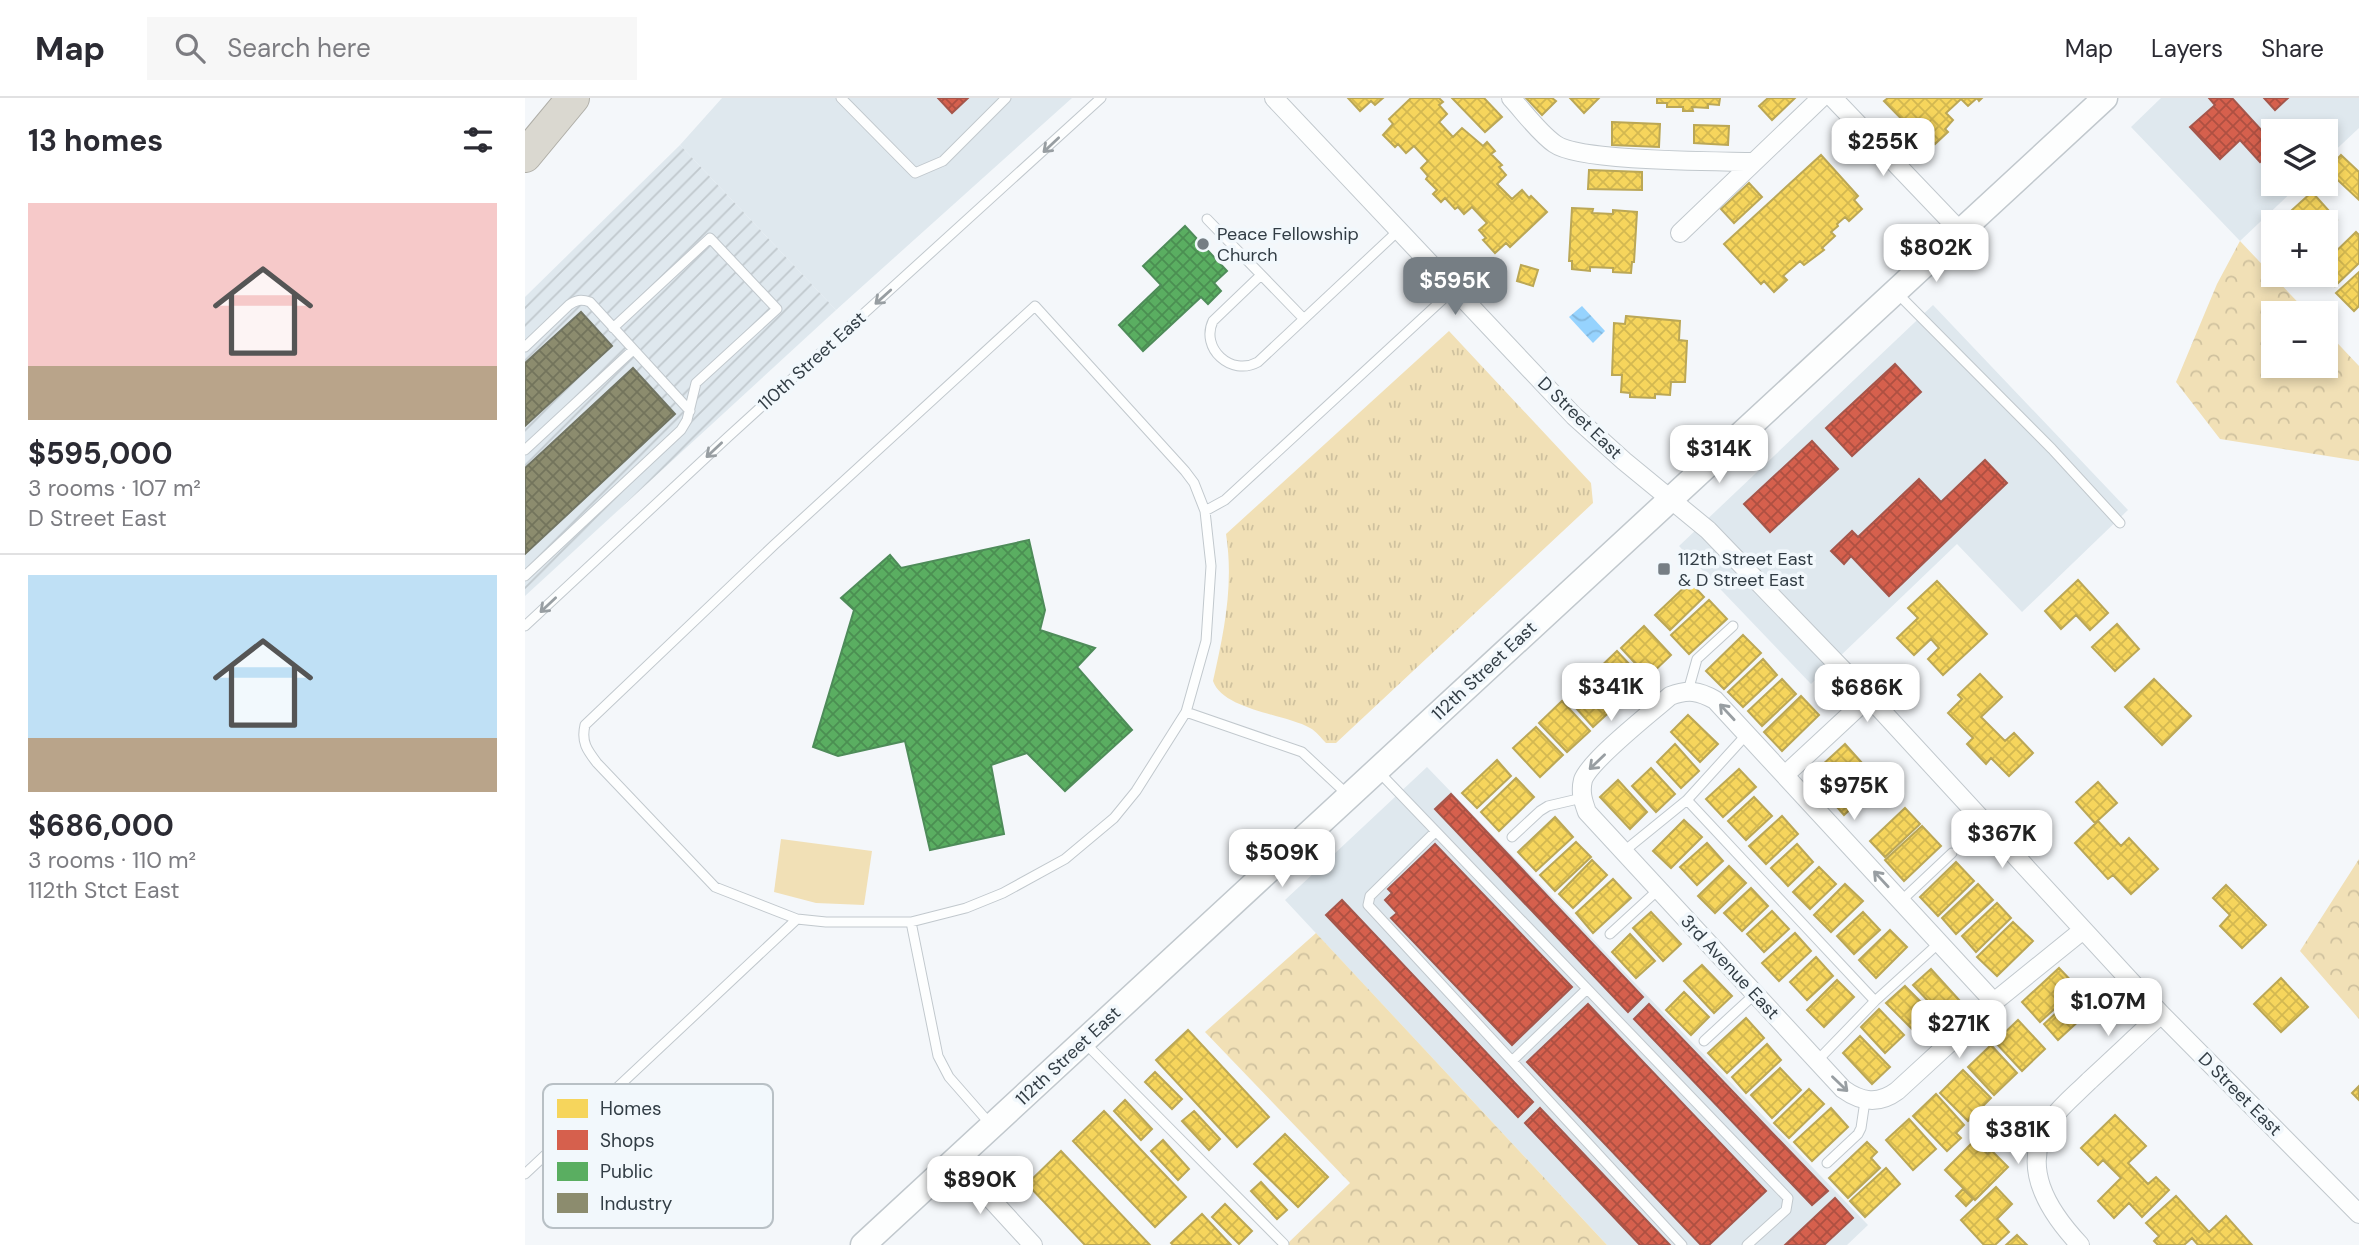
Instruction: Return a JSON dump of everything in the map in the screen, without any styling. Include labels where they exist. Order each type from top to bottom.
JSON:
[{"type":"highway","points":[[525,138],[567,98]]},
{"type":"highway","points":[[525,156],[573,98]]},
{"type":"main road","name":"112th Street East","points":[[863,1245],[2105,98]]},
{"type":"street","name":"D Street East","points":[[1274,98],[1574,416],[1708,530],[1869,697],[2161,1014],[2359,1214]]},
{"type":"street","points":[[1511,98],[1556,145],[1577,151],[1681,160],[1753,162]]},
{"type":"street","points":[[1680,233],[1821,98]]},
{"type":"street","points":[[1833,98],[1960,231]]},
{"type":"street","points":[[1581,798],[1584,778],[1596,762],[1671,696],[1688,691],[1702,692],[1715,700],[1994,1002]]},
{"type":"street","points":[[1785,775],[1869,697]]},
{"type":"street","name":"3rd Avenue East","points":[[1581,798],[1587,812],[1623,852],[1843,1089],[1865,1101]]},
{"type":"street","points":[[1865,1101],[1879,1100],[1897,1091],[1994,1002],[2083,930]]},
{"type":"street","points":[[2080,1245],[2047,1205],[2037,1170],[2040,1145],[2049,1122],[2161,1014]]},
{"type":"street","points":[[955,1160],[1033,1245]]},
{"type":"lane","points":[[841,98],[915,173],[943,160],[1006,98]]},
{"type":"lane","name":"110th Street East","points":[[525,626],[1101,98]]},
{"type":"lane","points":[[1207,219],[1304,319]]},
{"type":"lane","points":[[1261,275],[1213,321],[1209,330],[1212,348],[1231,365],[1251,366],[1258,362],[1399,230]]},
{"type":"lane","points":[[525,576],[681,430],[690,411],[696,383],[777,309],[710,238],[613,328]]},
{"type":"lane","points":[[1205,512],[1225,500],[1454,289]]},
{"type":"lane","points":[[1895,291],[2052,449],[2120,523]]},
{"type":"lane","points":[[525,346],[576,300],[590,302],[690,411]]},
{"type":"lane","points":[[1035,306],[1185,471],[1194,483],[1205,512],[1210,566],[1206,640],[1186,712],[1136,791],[1114,818],[1080,848],[1038,876],[1003,893],[966,908],[911,922],[797,919],[715,887],[597,763],[587,751],[582,737],[585,725],[814,508],[1035,306]]},
{"type":"lane","points":[[525,450],[633,350]]},
{"type":"lane","points":[[1688,691],[1697,660],[1733,626]]},
{"type":"lane","points":[[1186,712],[1302,752],[1349,796]]},
{"type":"lane","points":[[1623,852],[1687,800],[1747,734]]},
{"type":"lane","points":[[1377,770],[1788,1198],[1786,1210],[1747,1245]]},
{"type":"lane","points":[[1512,836],[1540,811],[1581,798]]},
{"type":"lane","points":[[1687,800],[1875,1001]]},
{"type":"lane","points":[[1435,832],[1370,896],[1368,905],[1682,1245]]},
{"type":"lane","points":[[1901,901],[1952,853]]},
{"type":"lane","points":[[1610,934],[1658,890]]},
{"type":"lane","points":[[621,1084],[797,919]]},
{"type":"lane","points":[[911,922],[938,1056],[949,1077],[992,1126]]},
{"type":"lane","points":[[1817,1061],[1875,1001],[1939,943]]},
{"type":"lane","points":[[1512,1061],[1587,989]]},
{"type":"lane","points":[[1704,1041],[1755,994]]},
{"type":"lane","points":[[1084,1041],[1284,1244]]},
{"type":"lane","points":[[1827,1163],[1858,1134],[1865,1101]]},
{"type":"lane","points":[[525,1174],[543,1157]]},
{"type":"shaded area","points":[[722,98],[1072,98],[836,310],[680,145]]},
{"type":"shaded area","points":[[2161,98],[2359,98],[2359,128],[2338,148],[2338,119],[2261,119],[2261,196],[2287,196],[2273,210],[2261,210],[2261,221],[2240,241],[2131,127]]},
{"type":"shaded area","points":[[680,145],[836,310],[525,596],[525,297]]},
{"type":"shaded area","points":[[1933,305],[2128,510],[2022,612],[1957,544],[1811,684],[1679,546]]},
{"type":"shaded area","points":[[1427,767],[1868,1225],[1847,1245],[1607,1245],[1285,900]]},
{"type":"green space","points":[[2240,241],[2261,263],[2261,287],[2283,287],[2297,301],[2261,301],[2261,378],[2338,378],[2338,344],[2359,366],[2359,461],[2220,439],[2176,382],[2217,284]]},
{"type":"green space","points":[[1449,331],[1591,483],[1593,503],[1336,743],[1326,743],[1310,728],[1299,723],[1229,699],[1219,691],[1213,681],[1228,590],[1226,534]]},
{"type":"green space","points":[[781,839],[872,851],[864,905],[816,903],[774,892]]},
{"type":"green space","points":[[2359,859],[2359,1019],[2300,951]]},
{"type":"green space","points":[[1316,933],[1607,1245],[1286,1245],[1350,1183],[1205,1032]]},
{"type":"water","points":[[1582,306],[1605,331],[1593,343],[1569,317]]},
{"type":"building: Homes","points":[[1348,98],[1383,98],[1375,105],[1371,101],[1360,111]]},
{"type":"building: Homes","points":[[1411,98],[1439,98],[1443,102],[1439,105],[1447,114],[1439,122],[1453,137],[1462,128],[1483,146],[1487,142],[1495,151],[1491,154],[1502,165],[1499,167],[1506,175],[1497,184],[1512,199],[1522,190],[1547,212],[1510,247],[1506,243],[1495,253],[1483,240],[1486,238],[1479,230],[1487,223],[1472,207],[1464,214],[1445,198],[1441,202],[1433,194],[1437,190],[1426,179],[1428,176],[1421,168],[1428,161],[1414,146],[1406,153],[1398,144],[1395,147],[1383,135],[1393,124],[1389,119]]},
{"type":"building: Homes","points":[[1452,98],[1484,98],[1502,117],[1485,132]]},
{"type":"building: Homes","points":[[1526,98],[1552,98],[1556,101],[1542,115]]},
{"type":"building: Homes","points":[[1570,98],[1599,98],[1584,113]]},
{"type":"building: Homes","points":[[1657,98],[1720,98],[1719,105],[1708,104],[1708,108],[1692,107],[1693,111],[1683,111],[1683,107],[1667,107],[1667,103],[1657,103]]},
{"type":"building: Homes","points":[[1768,98],[1795,98],[1772,120],[1759,106]]},
{"type":"building: Homes","points":[[1888,98],[1977,98],[1968,106],[1961,99],[1946,113],[1953,120],[1945,129],[1948,132],[1935,144],[1925,134],[1920,138],[1884,101]]},
{"type":"building: Homes","points":[[1612,122],[1660,124],[1659,147],[1612,145]]},
{"type":"building: Homes","points":[[1694,125],[1729,126],[1728,145],[1694,143]]},
{"type":"building: Homes","points":[[1821,155],[1858,196],[1854,200],[1862,209],[1849,221],[1845,217],[1837,224],[1831,232],[1835,236],[1822,248],[1824,250],[1804,265],[1800,261],[1783,276],[1787,280],[1774,292],[1764,281],[1761,284],[1724,244]]},
{"type":"building: Homes","points":[[2341,155],[2359,172],[2359,200],[2338,180],[2338,158]]},
{"type":"building: Homes","points":[[1589,170],[1642,172],[1642,190],[1588,189]]},
{"type":"building: Homes","points":[[1749,183],[1762,197],[1734,223],[1721,209]]},
{"type":"building: Homes","points":[[2308,196],[2316,196],[2328,210],[2292,210]]},
{"type":"building: Homes","points":[[1572,208],[1593,209],[1592,213],[1613,214],[1613,210],[1637,212],[1631,273],[1613,272],[1613,268],[1590,267],[1590,271],[1572,269],[1572,261],[1569,261]]},
{"type":"building: Homes","points":[[2356,232],[2359,235],[2359,263],[2338,283],[2338,249]]},
{"type":"building: Homes","points":[[1521,265],[1538,270],[1533,286],[1517,281]]},
{"type":"building: Homes","points":[[2359,272],[2359,306],[2354,311],[2336,293]]},
{"type":"building: Homes","points":[[1626,316],[1680,321],[1679,340],[1687,341],[1685,382],[1671,382],[1670,395],[1655,394],[1655,398],[1630,397],[1630,393],[1621,392],[1622,375],[1612,375],[1614,323],[1625,324]]},
{"type":"building: Homes","points":[[2078,580],[2108,613],[2090,630],[2076,615],[2061,629],[2045,611]]},
{"type":"building: Homes","points":[[1937,581],[1987,634],[1943,675],[1928,659],[1939,648],[1931,639],[1914,655],[1897,638],[1918,618],[1908,608]]},
{"type":"building: Homes","points":[[1690,582],[1704,597],[1670,630],[1655,615]]},
{"type":"building: Homes","points":[[1709,600],[1727,619],[1689,654],[1671,635]]},
{"type":"building: Homes","points":[[2117,624],[2139,649],[2115,671],[2092,647]]},
{"type":"building: Homes","points":[[1644,626],[1671,655],[1648,677],[1621,648]]},
{"type":"building: Homes","points":[[1743,635],[1761,653],[1724,689],[1706,671]]},
{"type":"building: Homes","points":[[1617,651],[1644,680],[1620,702],[1594,673]]},
{"type":"building: Homes","points":[[1763,659],[1777,675],[1743,707],[1728,692]]},
{"type":"building: Homes","points":[[1980,674],[2002,697],[1981,717],[2005,741],[2014,733],[2033,753],[2009,776],[1991,758],[1986,764],[1967,744],[1973,738],[1948,713],[1962,699],[1958,695]]},
{"type":"building: Homes","points":[[1590,676],[1617,705],[1593,727],[1567,698]]},
{"type":"building: Homes","points":[[1782,679],[1796,694],[1762,726],[1748,711]]},
{"type":"building: Homes","points":[[2154,679],[2191,716],[2162,745],[2125,707]]},
{"type":"building: Homes","points":[[1801,696],[1819,715],[1782,751],[1764,732]]},
{"type":"building: Homes","points":[[1562,701],[1590,731],[1567,752],[1539,723]]},
{"type":"building: Homes","points":[[1688,715],[1718,744],[1700,762],[1671,732]]},
{"type":"building: Homes","points":[[1536,727],[1563,755],[1540,777],[1513,748]]},
{"type":"building: Homes","points":[[1675,744],[1699,771],[1681,788],[1657,762]]},
{"type":"building: Homes","points":[[1845,744],[1863,764],[1826,798],[1808,778]]},
{"type":"building: Homes","points":[[1497,760],[1511,776],[1477,808],[1462,793]]},
{"type":"building: Homes","points":[[1865,766],[1880,782],[1844,815],[1830,799]]},
{"type":"building: Homes","points":[[1651,768],[1675,794],[1656,812],[1632,786]]},
{"type":"building: Homes","points":[[1739,769],[1756,787],[1723,817],[1706,799]]},
{"type":"building: Homes","points":[[1516,778],[1534,797],[1499,831],[1481,812]]},
{"type":"building: Homes","points":[[1618,780],[1647,812],[1630,829],[1600,797]]},
{"type":"building: Homes","points":[[2098,782],[2117,803],[2095,823],[2076,802]]},
{"type":"building: Homes","points":[[1754,797],[1772,816],[1746,840],[1728,821]]},
{"type":"building: Homes","points":[[1905,808],[1920,824],[1885,857],[1870,841]]},
{"type":"building: Homes","points":[[1782,816],[1798,834],[1766,864],[1749,846]]},
{"type":"building: Homes","points":[[1555,817],[1573,837],[1536,871],[1518,852]]},
{"type":"building: Homes","points":[[1684,820],[1702,837],[1671,868],[1653,851]]},
{"type":"building: Homes","points":[[2098,821],[2121,846],[2129,838],[2158,869],[2131,894],[2113,875],[2108,879],[2075,843]]},
{"type":"building: Homes","points":[[1922,826],[1941,846],[1904,881],[1885,860]]},
{"type":"building: Homes","points":[[1576,842],[1591,857],[1555,891],[1540,875]]},
{"type":"building: Homes","points":[[1707,843],[1723,861],[1697,885],[1680,867]]},
{"type":"building: Homes","points":[[1797,844],[1813,862],[1788,886],[1771,868]]},
{"type":"building: Homes","points":[[1592,860],[1607,875],[1573,908],[1559,894]]},
{"type":"building: Homes","points":[[1956,862],[1974,881],[1938,916],[1920,897]]},
{"type":"building: Homes","points":[[1729,866],[1746,883],[1715,913],[1698,896]]},
{"type":"building: Homes","points":[[1819,867],[1836,884],[1810,909],[1793,892]]},
{"type":"building: Homes","points":[[1613,879],[1631,898],[1593,933],[1576,913]]},
{"type":"building: Homes","points":[[1845,884],[1863,901],[1831,932],[1814,915]]},
{"type":"building: Homes","points":[[1978,884],[1993,900],[1956,934],[1942,918]]},
{"type":"building: Homes","points":[[2226,885],[2266,925],[2242,948],[2220,926],[2230,915],[2213,898]]},
{"type":"building: Homes","points":[[1751,888],[1768,906],[1742,931],[1724,913]]},
{"type":"building: Homes","points":[[1997,903],[2011,918],[1976,952],[1962,936]]},
{"type":"building: Homes","points":[[1772,911],[1789,929],[1764,952],[1747,934]]},
{"type":"building: Homes","points":[[1651,912],[1681,944],[1663,961],[1633,928]]},
{"type":"building: Homes","points":[[1863,912],[1880,930],[1854,954],[1837,936]]},
{"type":"building: Homes","points":[[2013,922],[2033,941],[1997,976],[1977,957]]},
{"type":"building: Homes","points":[[1890,930],[1907,947],[1876,978],[1859,960]]},
{"type":"building: Homes","points":[[1795,933],[1811,951],[1779,981],[1762,963]]},
{"type":"building: Homes","points":[[1630,934],[1655,961],[1636,978],[1612,952]]},
{"type":"building: Homes","points":[[1816,957],[1833,976],[1807,1000],[1790,982]]},
{"type":"building: Homes","points":[[1702,965],[1732,996],[1714,1013],[1684,981]]},
{"type":"building: Homes","points":[[2059,968],[2078,988],[2040,1022],[2022,1002]]},
{"type":"building: Homes","points":[[1931,969],[1960,1001],[1943,1017],[1913,985]]},
{"type":"building: Homes","points":[[2281,978],[2308,1007],[2281,1032],[2254,1004]]},
{"type":"building: Homes","points":[[1837,980],[1854,997],[1824,1027],[1807,1010]]},
{"type":"building: Homes","points":[[1905,986],[1930,1011],[1912,1029],[1886,1003]]},
{"type":"building: Homes","points":[[2080,991],[2095,1006],[2058,1040],[2044,1024]]},
{"type":"building: Homes","points":[[1684,992],[1709,1017],[1691,1035],[1666,1010]]},
{"type":"building: Homes","points":[[1879,1009],[1904,1035],[1885,1053],[1861,1027]]},
{"type":"building: Homes","points":[[1746,1018],[1764,1038],[1727,1073],[1708,1053]]},
{"type":"building: Homes","points":[[2018,1020],[2045,1049],[2022,1071],[1995,1042]]},
{"type":"building: Homes","points":[[1188,1030],[1269,1117],[1237,1147],[1156,1060]]},
{"type":"building: Homes","points":[[1860,1036],[1890,1067],[1872,1084],[1843,1053]]},
{"type":"building: Homes","points":[[1767,1044],[1781,1060],[1746,1093],[1732,1077]]},
{"type":"building: Homes","points":[[1991,1045],[2017,1073],[1994,1095],[1968,1067]]},
{"type":"building: Homes","points":[[1780,1068],[1801,1090],[1772,1118],[1751,1095]]},
{"type":"building: Homes","points":[[1963,1070],[1991,1098],[1968,1121],[1940,1093]]},
{"type":"building: Homes","points":[[1155,1072],[1182,1099],[1172,1109],[1145,1082]]},
{"type":"building: Homes","points":[[2359,1086],[2359,1100],[2352,1093]]},
{"type":"building: Homes","points":[[1809,1089],[1824,1104],[1789,1138],[1774,1123]]},
{"type":"building: Homes","points":[[1936,1094],[1964,1125],[1956,1133],[1961,1138],[1947,1151],[1913,1116]]},
{"type":"building: Homes","points":[[1125,1100],[1152,1129],[1141,1140],[1114,1111]]},
{"type":"building: Homes","points":[[1831,1108],[1848,1127],[1812,1161],[1794,1142]]},
{"type":"building: Homes","points":[[1104,1111],[1186,1197],[1155,1227],[1073,1141]]},
{"type":"building: Homes","points":[[1194,1111],[1220,1139],[1209,1150],[1182,1121]]},
{"type":"building: Homes","points":[[2115,1115],[2146,1146],[2128,1163],[2148,1184],[2156,1177],[2169,1190],[2142,1217],[2129,1203],[2114,1218],[2098,1201],[2121,1178],[2103,1160],[2098,1165],[2081,1148]]},
{"type":"building: Homes","points":[[1909,1119],[1936,1149],[1913,1170],[1886,1140]]},
{"type":"building: Homes","points":[[1285,1134],[1328,1177],[1298,1207],[1254,1164]]},
{"type":"building: Homes","points":[[1163,1140],[1189,1169],[1178,1180],[1151,1151]]},
{"type":"building: Homes","points":[[1974,1141],[1988,1154],[1991,1150],[2008,1167],[1975,1200],[1945,1170]]},
{"type":"building: Homes","points":[[1867,1142],[1877,1152],[1871,1158],[1880,1168],[1848,1198],[1829,1178]]},
{"type":"building: Homes","points":[[1061,1151],[1150,1245],[1085,1245],[1027,1184]]},
{"type":"building: Homes","points":[[1886,1168],[1900,1184],[1865,1217],[1850,1201]]},
{"type":"building: Homes","points":[[1261,1182],[1287,1210],[1277,1219],[1251,1191]]},
{"type":"building: Homes","points":[[1996,1187],[2012,1204],[1997,1219],[2009,1232],[1995,1245],[1984,1245],[1961,1220]]},
{"type":"building: Homes","points":[[1963,1189],[1973,1199],[1966,1206],[1956,1196]]},
{"type":"building: Homes","points":[[2176,1196],[2209,1232],[2226,1216],[2252,1245],[2198,1245],[2192,1238],[2184,1245],[2158,1245],[2154,1241],[2159,1236],[2146,1223]]},
{"type":"building: Homes","points":[[1225,1204],[1252,1231],[1239,1244],[1212,1217]]},
{"type":"building: Homes","points":[[1202,1214],[1231,1245],[1171,1243]]},
{"type":"building: Homes","points":[[2017,1235],[2027,1245],[2006,1245]]},
{"type":"building: Shops","points":[[938,98],[968,98],[952,113]]},
{"type":"building: Shops","points":[[2209,98],[2232,98],[2261,130],[2260,162],[2240,140],[2220,159],[2190,127],[2215,105]]},
{"type":"building: Shops","points":[[2264,98],[2288,98],[2275,110]]},
{"type":"building: Shops","points":[[1895,364],[1921,392],[1852,456],[1826,428]]},
{"type":"building: Shops","points":[[1812,441],[1838,469],[1770,532],[1744,504]]},
{"type":"building: Shops","points":[[1985,460],[2007,483],[1889,596],[1851,556],[1844,564],[1831,551],[1852,531],[1858,537],[1919,479],[1941,502]]},
{"type":"building: Shops","points":[[1451,794],[1643,997],[1628,1012],[1435,809]]},
{"type":"building: Shops","points":[[1435,844],[1572,987],[1512,1045],[1391,918],[1397,913],[1385,900],[1392,893],[1388,889]]},
{"type":"building: Shops","points":[[1342,900],[1533,1102],[1518,1117],[1326,915]]},
{"type":"building: Shops","points":[[1588,1004],[1766,1191],[1709,1245],[1701,1245],[1527,1062]]},
{"type":"building: Shops","points":[[1649,1004],[1828,1191],[1812,1205],[1634,1019]]},
{"type":"building: Shops","points":[[1540,1108],[1670,1245],[1640,1245],[1525,1123]]},
{"type":"building: Shops","points":[[1835,1198],[1853,1218],[1824,1245],[1785,1245]]},
{"type":"building: Public","points":[[1185,226],[1227,271],[1214,283],[1221,291],[1208,304],[1201,297],[1143,351],[1119,325],[1161,285],[1143,266]]},
{"type":"building: Public","points":[[1029,540],[1045,610],[1040,630],[1095,648],[1077,667],[1132,730],[1065,791],[1027,753],[991,765],[1004,834],[930,850],[905,741],[838,756],[813,747],[854,610],[841,598],[890,555],[901,568]]},
{"type":"building: Industry","points":[[581,312],[612,346],[525,426],[525,363]]},
{"type":"building: Industry","points":[[633,368],[675,414],[525,554],[525,468]]},
{"type":"place","name":"Peace Fellowship Church","points":[[1203,244]]},
{"type":"place","name":"112th Street East & D Street East","points":[[1664,569]]}]
